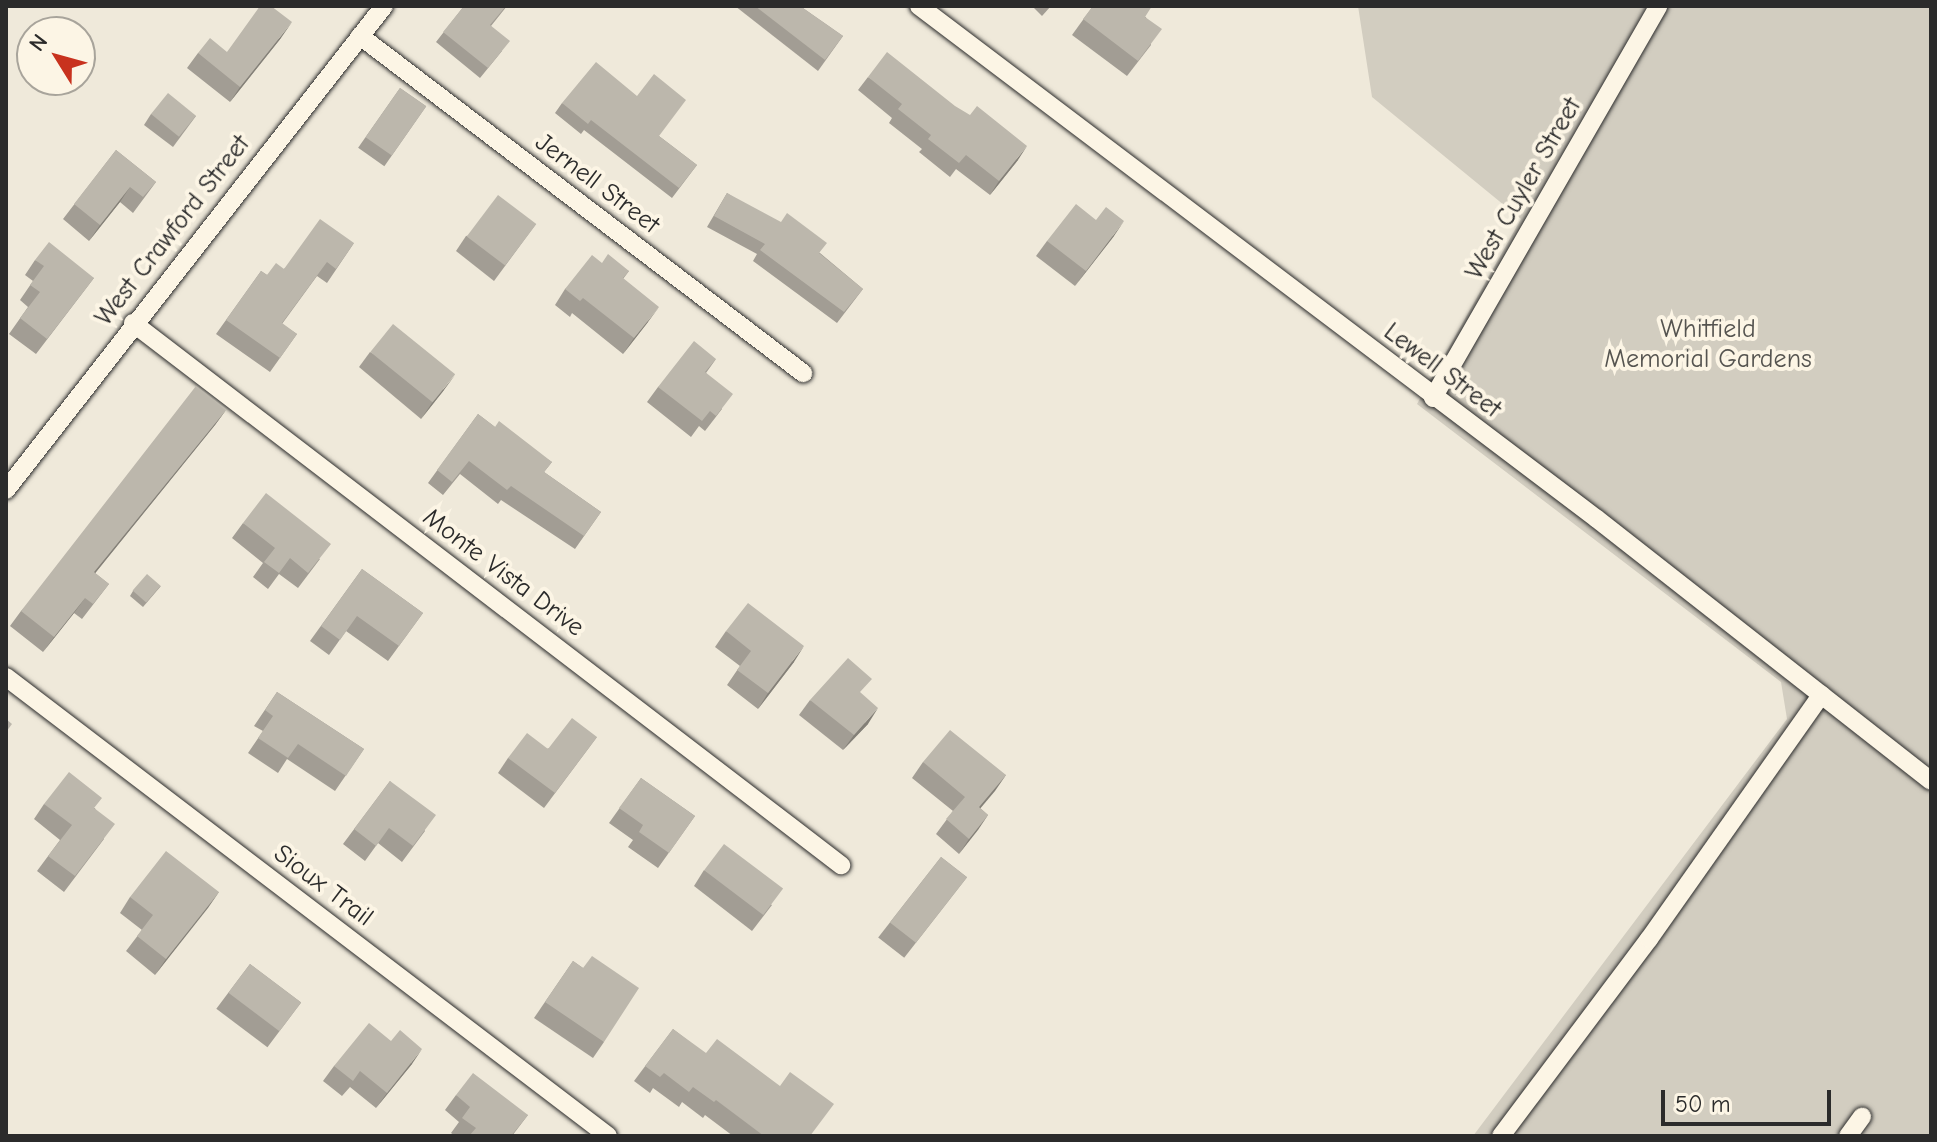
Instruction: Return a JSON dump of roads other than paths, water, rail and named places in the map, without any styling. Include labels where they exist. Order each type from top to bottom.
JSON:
[{"type":"street","name":"West Crawford Street","points":[[6,490],[133,323],[384,6]]},
{"type":"street","name":"Lewell Street","points":[[919,6],[1433,398],[1597,519],[1931,781]]},
{"type":"street","name":"West Cuyler Street","points":[[1433,398],[1658,6]]},
{"type":"street","name":"Jernell Street","points":[[360,36],[803,373]]},
{"type":"street","name":"Monte Vista Drive","points":[[133,323],[841,865]]},
{"type":"street","name":"Sioux Trail","points":[[6,677],[608,1136]]},
{"type":"street","points":[[1501,1136],[1649,939],[1821,695]]},
{"type":"street","points":[[1848,1136],[1862,1117]]},
{"type":"park label","name":"Whitfield Memorial Gardens","points":[[1708,345]]}]
